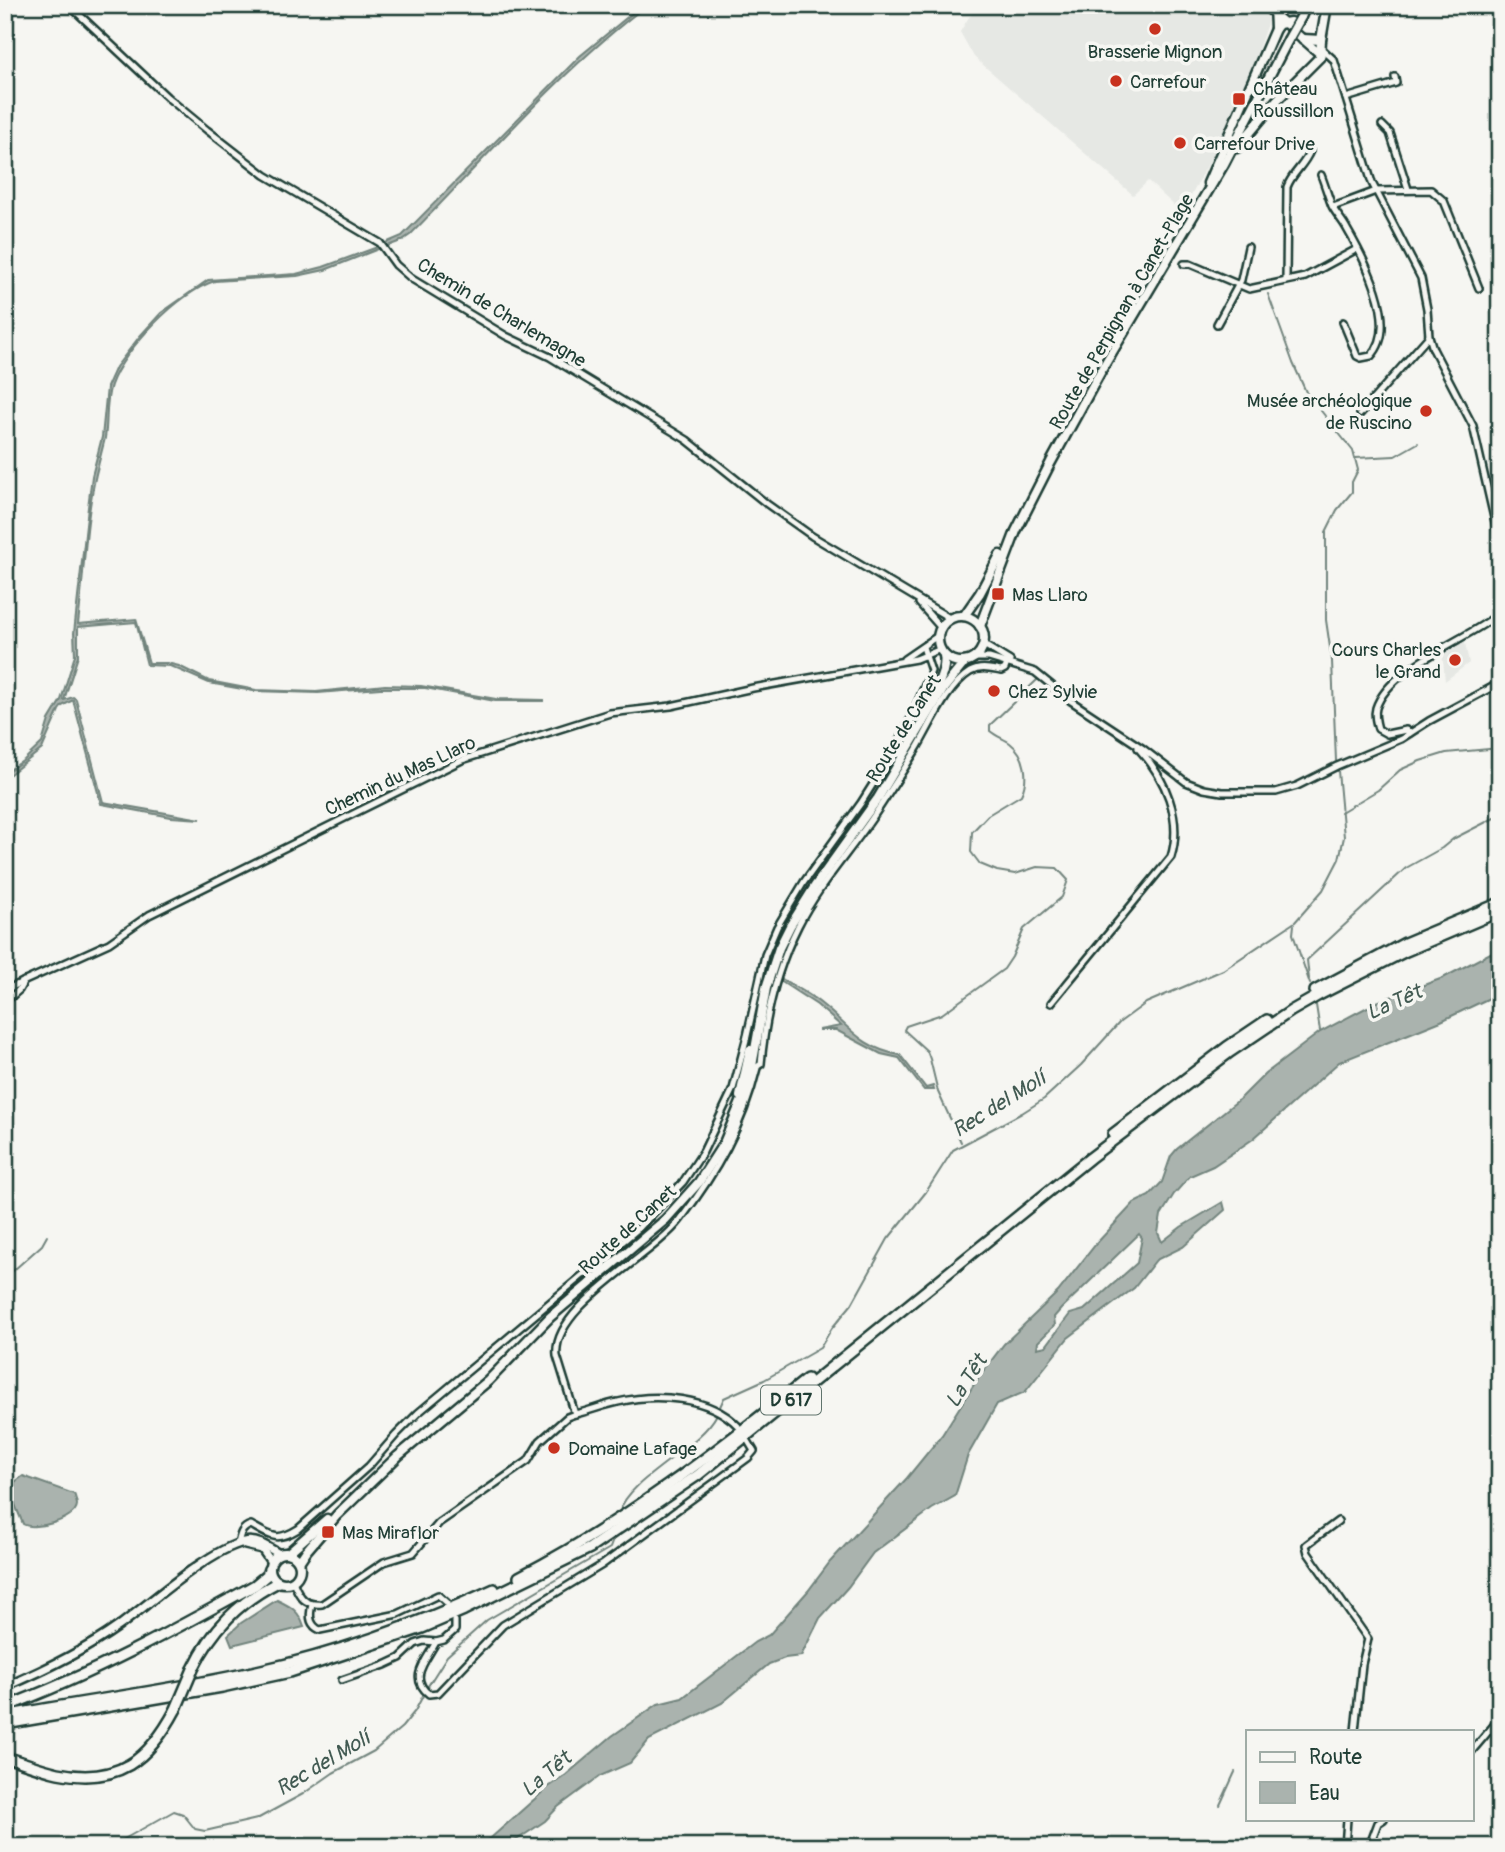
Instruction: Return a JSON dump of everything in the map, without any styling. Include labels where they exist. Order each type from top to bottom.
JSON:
[{"type":"highway","name":"D 617","points":[[5,1716],[181,1686],[296,1662],[356,1644],[437,1614],[550,1561],[613,1524],[700,1463],[1138,1114],[1227,1047],[1285,1008],[1357,967],[1405,943],[1500,903]]},
{"type":"highway","name":"D 617","points":[[5,1724],[209,1689],[290,1672],[374,1646],[464,1611],[590,1548],[698,1475],[1090,1158],[1230,1052],[1319,995],[1406,951],[1500,911]]},
{"type":"highway","points":[[5,1707],[84,1675],[165,1635],[255,1585],[267,1575],[270,1566]]},
{"type":"highway","points":[[5,1758],[57,1772],[84,1775],[110,1773],[142,1756],[161,1736],[211,1636],[229,1616],[278,1582]]},
{"type":"main road","points":[[1275,29],[1293,19],[1304,5]]},
{"type":"main road","points":[[1224,164],[1277,100],[1315,45],[1327,5]]},
{"type":"main road","points":[[1207,185],[1275,29],[1271,7]]},
{"type":"main road","name":"Route de Perpignan à Canet-Plage","points":[[980,626],[1004,558],[1051,462],[1102,369],[1224,164],[1287,39],[1293,19]]},
{"type":"main road","name":"Route de Perpignan à Canet-Plage","points":[[964,616],[996,564],[1098,368],[1207,185],[1287,39]]},
{"type":"main road","points":[[964,616],[980,626],[984,645],[975,657],[965,662],[954,661],[943,652],[940,631],[951,619],[964,616]]},
{"type":"main road","name":"Route de Canet","points":[[284,1553],[418,1433],[493,1371],[567,1297],[663,1217],[696,1180],[721,1140],[738,1100],[762,988],[786,923],[902,752],[943,672],[946,663],[943,652]]},
{"type":"main road","name":"Route de Canet","points":[[299,1562],[337,1515],[398,1456],[488,1381],[550,1317],[636,1245],[681,1203],[712,1165],[740,1109],[754,1068],[766,988],[779,948],[790,926],[878,798],[944,688],[965,662]]},
{"type":"main road","points":[[284,1553],[299,1562],[300,1573],[293,1581],[278,1582],[271,1574],[270,1566],[284,1553]]},
{"type":"street","name":"Chemin de Charlemagne","points":[[69,5],[167,97],[265,175],[382,246],[396,265],[412,279],[506,336],[550,357],[687,440],[812,536],[951,619]]},
{"type":"street","points":[[1271,7],[1293,19],[1334,66],[1342,82],[1372,183],[1421,278],[1433,349],[1473,426],[1500,544]]},
{"type":"street","points":[[1346,98],[1396,83],[1395,77]]},
{"type":"street","points":[[1382,125],[1390,133],[1408,189]]},
{"type":"street","points":[[1286,281],[1287,187],[1291,178],[1304,166],[1310,151]]},
{"type":"street","points":[[1321,175],[1333,207],[1357,249],[1377,296],[1383,327],[1381,340],[1371,356],[1357,356],[1343,322]]},
{"type":"street","points":[[1333,207],[1376,191],[1431,190],[1444,201],[1479,288]]},
{"type":"street","points":[[1217,324],[1238,286],[1248,247]]},
{"type":"street","points":[[1184,264],[1190,264],[1249,289],[1314,274],[1357,249]]},
{"type":"street","points":[[1360,414],[1429,336]]},
{"type":"street","name":"Chemin de Charlemagne","points":[[908,594],[924,607],[940,631]]},
{"type":"street","points":[[1410,733],[1406,730],[1387,734],[1378,729],[1376,709],[1380,701],[1406,671],[1500,613]]},
{"type":"street","points":[[901,661],[923,647],[940,631]]},
{"type":"street","points":[[984,645],[1007,662]]},
{"type":"street","points":[[238,1544],[241,1532],[251,1525],[277,1538],[285,1537],[298,1529],[369,1466],[418,1413],[661,1208],[694,1168],[733,1089],[769,945],[792,903],[873,785],[911,718],[931,671],[923,647]]},
{"type":"street","name":"Chemin du Mas Llaro","points":[[5,990],[109,943],[149,915],[462,760],[610,713],[671,706],[943,652]]},
{"type":"street","points":[[975,657],[1007,662],[1035,672],[1071,701],[1186,782],[1222,792],[1276,792],[1313,780],[1337,766],[1410,733],[1500,683]]},
{"type":"street","points":[[575,1414],[557,1356],[556,1346],[561,1333],[584,1302],[652,1248],[679,1222],[730,1144],[743,1117],[754,1068],[761,1064],[766,1023],[780,974],[798,925],[839,862],[873,818],[945,700],[969,673],[986,667],[1001,671],[1007,662]]},
{"type":"street","points":[[1051,1003],[1171,857],[1175,842],[1173,814],[1164,782],[1131,741]]},
{"type":"street","name":"Chemin du Mas Llaro","points":[[5,1002],[19,990],[24,981]]},
{"type":"street","points":[[293,1581],[304,1601],[312,1605],[322,1604],[384,1562],[414,1553],[439,1524],[528,1461],[540,1441],[567,1417],[575,1414],[626,1400],[663,1398],[712,1407],[727,1415],[738,1426]]},
{"type":"street","points":[[436,1642],[418,1680],[420,1688],[428,1693],[438,1693],[480,1647],[511,1619],[602,1566],[748,1458],[754,1451],[748,1441]]},
{"type":"street","points":[[1338,1521],[1306,1545],[1308,1553],[1368,1639],[1362,1664],[1355,1730]]},
{"type":"street","points":[[5,1687],[39,1673],[100,1639],[190,1572],[238,1544],[256,1542],[284,1553]]},
{"type":"street","points":[[238,1544],[262,1549],[270,1566]]},
{"type":"street","points":[[312,1605],[311,1621],[315,1628],[320,1630],[398,1614],[438,1595],[447,1603]]},
{"type":"street","points":[[342,1680],[400,1658],[415,1644],[424,1641],[436,1642],[451,1636],[455,1630],[455,1621]]},
{"type":"street","points":[[1474,1749],[1500,1717]]},
{"type":"street","points":[[1345,1847],[1347,1820]]},
{"type":"street","points":[[1368,1847],[1378,1823],[1382,1820]]},
{"type":"shaded area","points":[[981,5],[1256,5],[1269,18],[1237,110],[1182,213],[1148,181],[1133,195],[974,57],[960,32],[969,17]]},
{"type":"shaded area","name":"Cours Charles le Grand","points":[[1461,641],[1465,643],[1469,663],[1445,681],[1442,652]]},
{"type":"water","points":[[642,5],[647,5],[584,58],[524,116],[410,235],[385,247],[383,244],[402,236],[580,56]]},
{"type":"water","points":[[380,246],[381,248],[325,270],[297,276],[215,281],[201,287],[170,309],[127,355],[109,391],[105,438],[89,511],[78,624],[136,619],[149,663],[179,666],[209,681],[256,690],[316,692],[385,685],[421,686],[496,699],[543,701],[495,701],[425,688],[380,688],[318,693],[253,691],[209,683],[170,666],[147,665],[136,622],[78,627],[78,656],[64,700],[73,697],[76,699],[103,802],[201,819],[171,817],[101,804],[73,700],[59,710],[42,749],[5,778],[5,773],[42,743],[49,720],[61,700],[75,655],[74,633],[92,476],[102,437],[107,387],[116,367],[161,313],[208,280],[296,274]]},
{"type":"water","name":"La Têt","points":[[1500,948],[1500,993],[1441,1021],[1339,1062],[1253,1139],[1213,1166],[1190,1176],[1161,1215],[1158,1233],[1162,1242],[1181,1227],[1223,1202],[1225,1210],[1183,1247],[1156,1260],[1134,1288],[1068,1338],[1025,1392],[997,1404],[968,1455],[955,1496],[932,1509],[873,1553],[848,1587],[820,1618],[801,1656],[769,1664],[722,1703],[649,1740],[630,1763],[600,1776],[558,1807],[545,1821],[506,1847],[475,1847],[492,1837],[612,1736],[658,1704],[682,1698],[755,1642],[769,1635],[942,1435],[978,1378],[1004,1344],[1058,1292],[1096,1244],[1134,1203],[1149,1196],[1162,1182],[1171,1156],[1177,1149],[1241,1098],[1265,1074],[1320,1032],[1377,1002],[1443,978]],"holes":[[[1139,1234],[1142,1238],[1137,1263],[1084,1310],[1070,1314],[1046,1346],[1037,1348],[1038,1342],[1055,1325],[1054,1317],[1061,1309]]]},
{"type":"water","points":[[777,976],[815,999],[863,1040],[886,1052],[900,1055],[926,1088],[933,1086],[934,1090],[924,1090],[899,1058],[881,1054],[836,1030],[819,1030],[841,1026],[817,1005],[777,979]]},
{"type":"water","points":[[23,1476],[74,1494],[77,1505],[75,1510],[54,1523],[36,1526],[23,1524],[9,1490],[12,1484]]},
{"type":"water","points":[[277,1600],[294,1610],[304,1627],[232,1645],[228,1635],[241,1623]]},
{"type":"waterway","points":[[1268,294],[1306,392],[1353,451],[1358,470],[1352,482],[1352,492],[1337,510],[1326,532],[1326,620],[1332,661],[1336,761]]},
{"type":"waterway","points":[[1356,458],[1395,456],[1418,443]]},
{"type":"waterway","points":[[961,1142],[938,1092],[927,1051],[904,1030],[906,1026],[942,1014],[1004,969],[1024,929],[1062,897],[1068,880],[1057,868],[1037,867],[1015,874],[997,871],[980,864],[971,852],[972,832],[988,815],[1021,795],[1025,782],[1020,754],[1010,743],[990,731],[990,725],[1038,679]]},
{"type":"waterway","name":"Rec del Molí","points":[[1341,812],[1378,790],[1400,770],[1420,761],[1446,753],[1500,748]]},
{"type":"waterway","name":"Rec del Molí","points":[[719,1409],[724,1398],[764,1380],[820,1348],[852,1304],[888,1239],[926,1192],[953,1150],[1044,1099],[1081,1065],[1120,1022],[1146,1003],[1223,970],[1295,922],[1323,890],[1339,859],[1344,837],[1338,771]]},
{"type":"waterway","points":[[1309,979],[1307,960],[1406,868],[1453,839],[1500,815]]},
{"type":"waterway","points":[[1294,925],[1293,934],[1310,984]]},
{"type":"waterway","points":[[1316,1005],[1320,1031]]},
{"type":"waterway","points":[[5,1278],[42,1245],[47,1236]]},
{"type":"waterway","name":"Rec del Molí","points":[[620,1511],[636,1487],[696,1439],[717,1414]]},
{"type":"waterway","name":"Rec del Molí","points":[[110,1847],[174,1811],[183,1814],[195,1829],[205,1831],[257,1819],[374,1751],[402,1727],[415,1711],[447,1656],[487,1620],[610,1548],[613,1540]]},
{"type":"waterway","points":[[1220,1805],[1235,1772]]},
{"type":"place","name":"Brasserie Mignon","points":[[1155,29]]},
{"type":"place","name":"Carrefour","points":[[1116,81]]},
{"type":"place","name":"Château Roussillon","points":[[1239,99]]},
{"type":"place","name":"Carrefour Drive","points":[[1180,143]]},
{"type":"place","name":"Musée archéologique de Ruscino","points":[[1426,411]]},
{"type":"place","name":"Mas Llaro","points":[[998,594]]},
{"type":"place","name":"Cours Charles le Grand","points":[[1455,660]]},
{"type":"place","name":"Chez Sylvie","points":[[994,691]]},
{"type":"place","name":"Domaine Lafage","points":[[554,1448]]},
{"type":"place","name":"Mas Miraflor","points":[[328,1532]]}]
